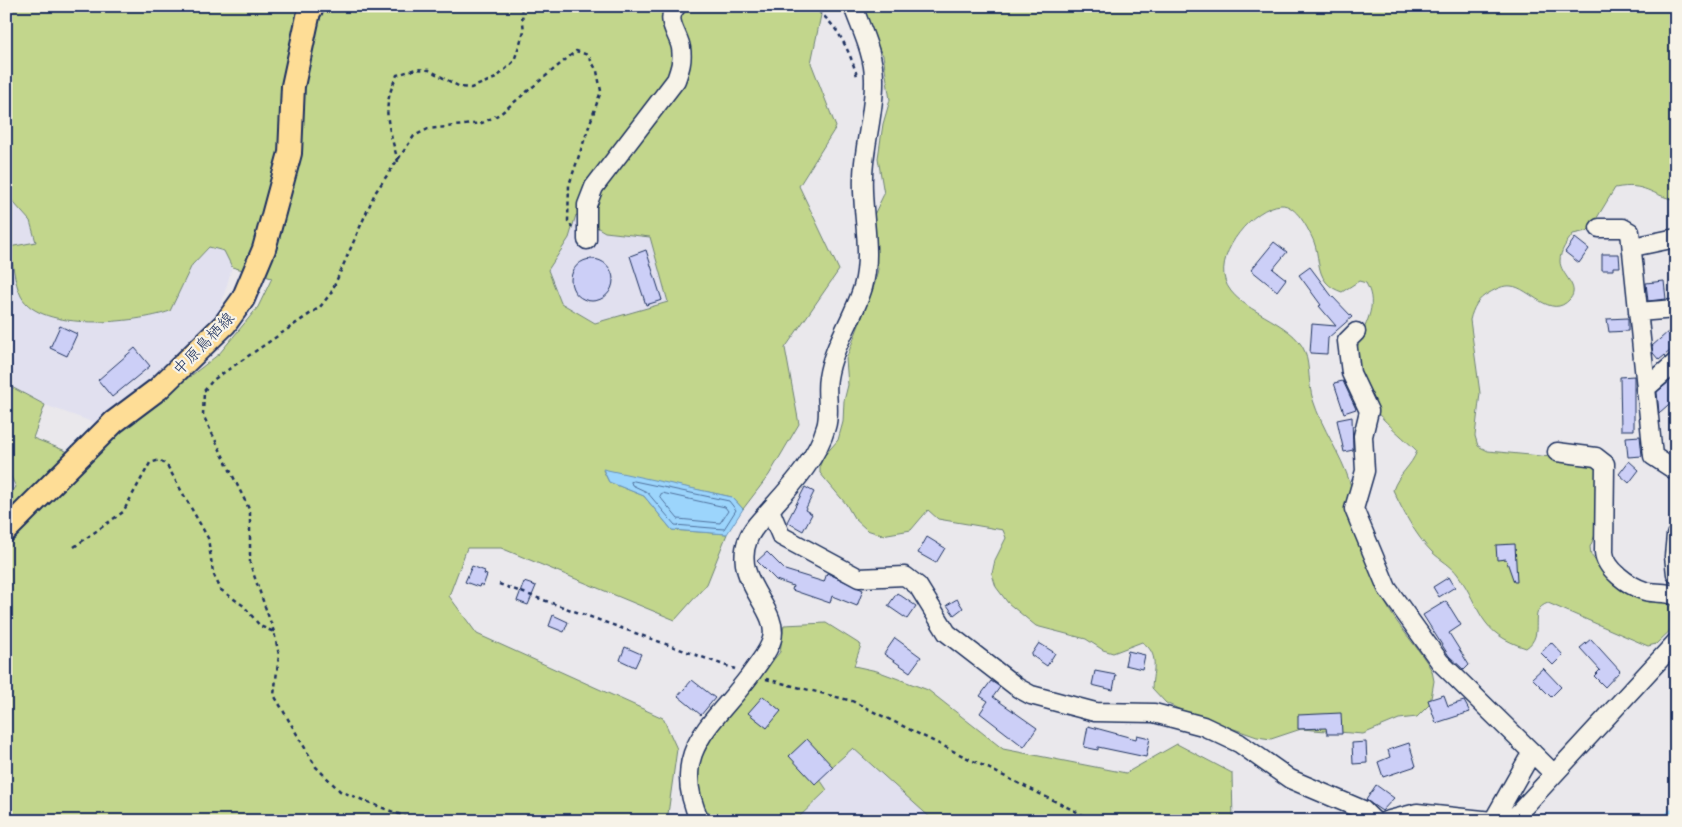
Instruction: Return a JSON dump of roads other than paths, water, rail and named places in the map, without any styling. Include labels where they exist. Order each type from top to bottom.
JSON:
[{"type":"main road","name":"中原鳥栖線","points":[[6,530],[114,422],[165,383],[225,324],[243,299],[264,248],[290,153],[293,86],[309,12],[313,6]]},
{"type":"street","points":[[587,240],[587,205],[594,187],[676,80],[682,66],[681,47],[671,24],[674,9],[677,6]]},
{"type":"street","points":[[700,821],[690,794],[689,777],[696,743],[750,675],[769,647],[773,627],[746,571],[745,554],[748,539],[759,522],[790,488],[813,456],[827,426],[828,379],[835,350],[863,287],[867,258],[862,174],[874,95],[874,77],[872,58],[853,6]]},
{"type":"street","points":[[1599,228],[1628,229],[1633,247],[1645,389],[1653,456],[1673,463]]},
{"type":"street","points":[[1633,247],[1676,238]]},
{"type":"street","points":[[1638,312],[1676,308]]},
{"type":"street","points":[[1356,332],[1347,341],[1351,373],[1369,410],[1363,436],[1365,471],[1354,509],[1387,588],[1440,662],[1554,774]]},
{"type":"street","points":[[1645,389],[1676,362]]},
{"type":"street","points":[[1557,452],[1596,457],[1605,464],[1604,560],[1611,568],[1645,591],[1676,596]]},
{"type":"street","points":[[770,510],[781,536],[859,578],[905,576],[918,586],[947,633],[1018,688],[1032,695],[1095,712],[1154,713],[1203,726],[1239,744],[1290,779],[1363,810],[1374,821]]},
{"type":"street","points":[[1676,535],[1674,556],[1676,574]]},
{"type":"street","points":[[1511,821],[1676,642]]},
{"type":"street","points":[[1386,821],[1416,813],[1493,821],[1532,752]]},
{"type":"water","points":[[603,469],[732,497],[743,509],[727,534],[672,530],[644,496],[609,482]]}]
